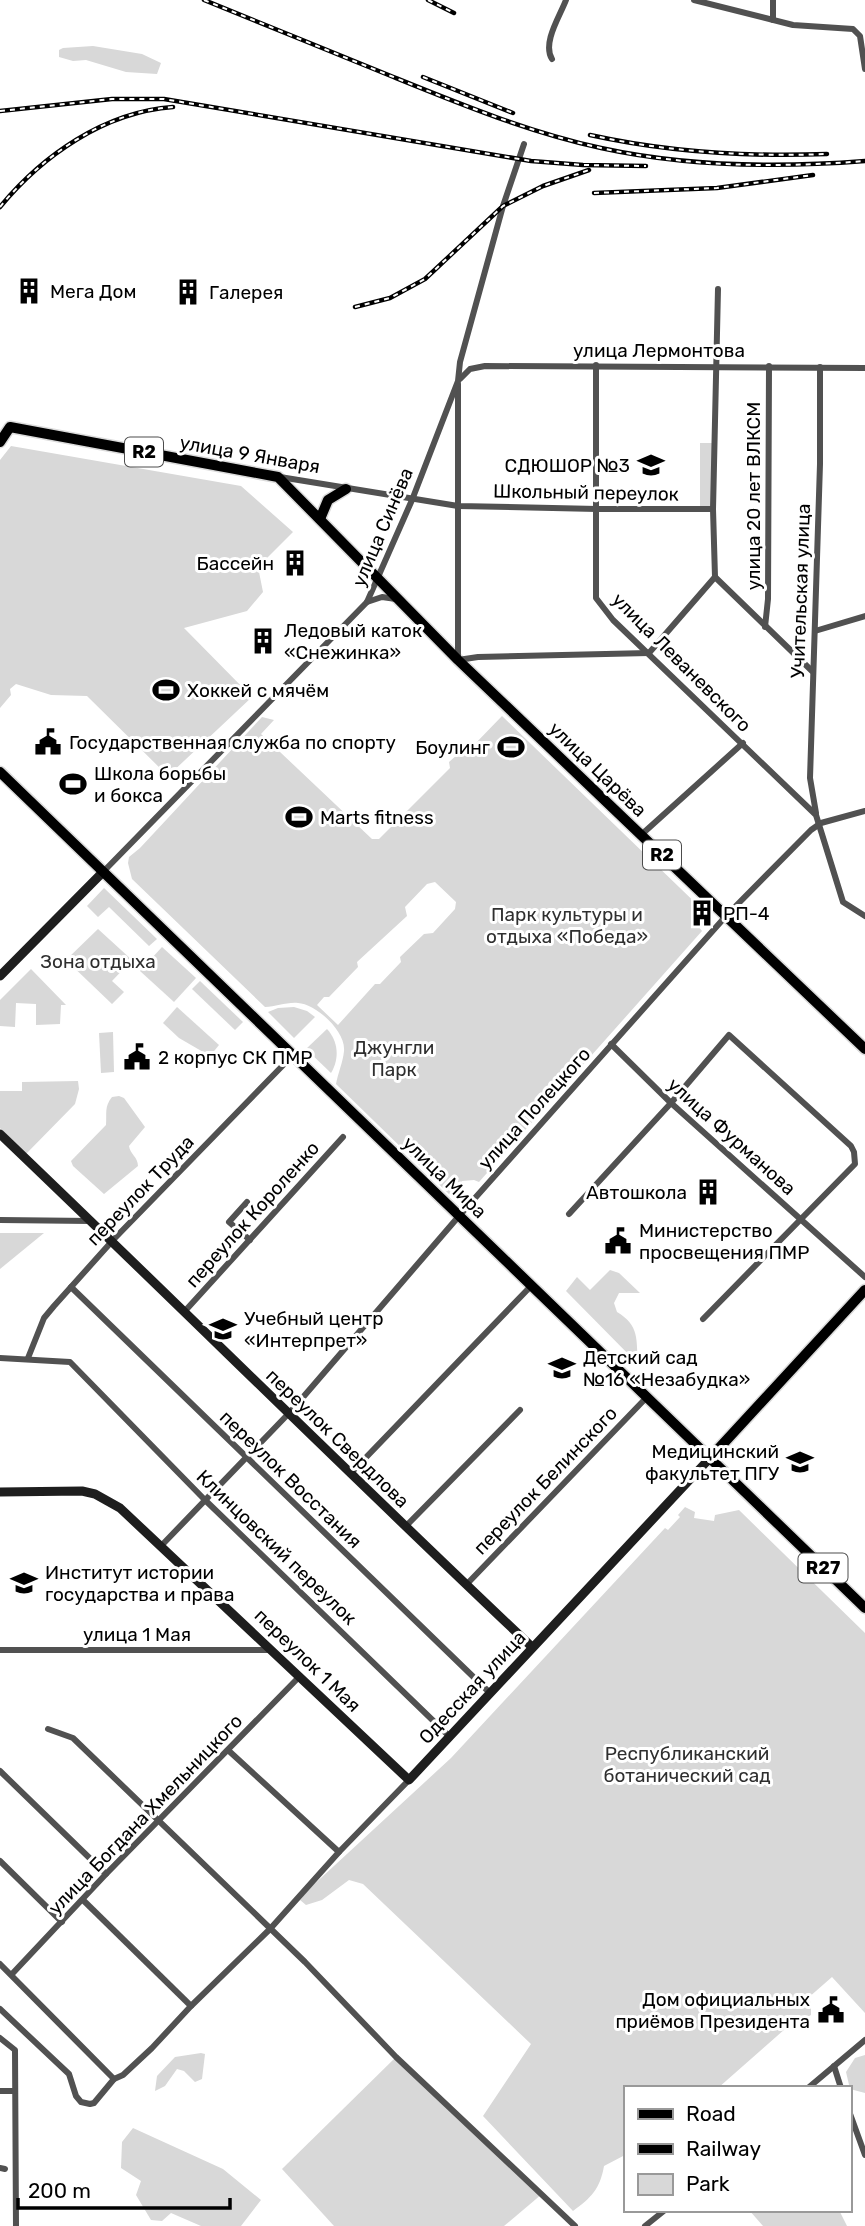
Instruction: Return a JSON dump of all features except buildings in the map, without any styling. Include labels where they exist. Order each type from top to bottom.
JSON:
[{"type":"main road","name":"R2","points":[[0,442],[5,426]]},
{"type":"main road","name":"улица 9 Января","points":[[5,426],[278,477]]},
{"type":"main road","name":"улица Царёва","points":[[278,477],[458,660],[865,1049]]},
{"type":"main road","points":[[320,519],[328,500],[346,489]]},
{"type":"main road","name":"улица Мира","points":[[0,772],[865,1608]]},
{"type":"main road","points":[[0,976],[102,873]]},
{"type":"main road","name":"переулок Свердлова","points":[[0,1134],[185,1311],[287,1414],[532,1647]]},
{"type":"main road","name":"Одесская улица","points":[[409,1780],[865,1290]]},
{"type":"main road","name":"переулок 1 Мая","points":[[0,1492],[82,1491],[95,1494],[120,1508],[409,1780]]},
{"type":"street","points":[[552,59],[548,53],[549,43],[566,0]]},
{"type":"street","points":[[694,0],[812,28],[853,29],[860,36],[865,69]]},
{"type":"street","points":[[773,0],[773,20]]},
{"type":"street","name":"улица Синёва","points":[[102,873],[367,602],[412,500],[458,381],[460,362],[503,206],[524,144]]},
{"type":"street","points":[[458,381],[458,660],[478,657],[649,653],[715,577],[713,509],[718,289]]},
{"type":"street","name":"улица Леваневского","points":[[596,365],[596,598],[613,620],[743,743],[821,823]]},
{"type":"street","name":"улица Лермонтова","points":[[458,381],[466,372],[477,366],[865,368]]},
{"type":"street","name":"улица 20 лет ВЛКСМ","points":[[765,627],[768,589],[769,366]]},
{"type":"street","name":"Учительская улица","points":[[816,815],[810,788],[820,464],[820,367]]},
{"type":"street","name":"улица 9 Января","points":[[278,477],[412,500]]},
{"type":"street","name":"Школьный переулок","points":[[412,500],[458,506],[713,509]]},
{"type":"street","points":[[715,577],[812,671]]},
{"type":"street","points":[[367,602],[382,597],[398,599]]},
{"type":"street","points":[[815,631],[865,616]]},
{"type":"street","points":[[641,835],[743,743]]},
{"type":"street","name":"улица Полецкого","points":[[160,1546],[287,1414],[726,916],[802,838],[821,823],[865,811]]},
{"type":"street","points":[[821,823],[844,902],[865,916]]},
{"type":"street","points":[[569,1214],[729,1035],[851,1146],[855,1164],[703,1318]]},
{"type":"street","name":"улица Фурманова","points":[[611,1045],[671,1103],[865,1277]]},
{"type":"street","name":"переулок Труда","points":[[28,1358],[44,1318],[71,1287],[112,1241],[292,1056]]},
{"type":"street","name":"переулок Короленко","points":[[185,1311],[343,1138]]},
{"type":"street","points":[[247,1202],[229,1222],[250,1240]]},
{"type":"street","points":[[0,1220],[91,1221]]},
{"type":"street","points":[[350,1474],[531,1286]]},
{"type":"street","name":"переулок Восстания","points":[[71,1287],[490,1693]]},
{"type":"street","name":"Клинцовский переулок","points":[[0,1358],[70,1362],[205,1500],[449,1736]]},
{"type":"street","name":"переулок Белинского","points":[[467,1585],[647,1397]]},
{"type":"street","points":[[405,1527],[520,1410]]},
{"type":"street","name":"улица 1 Мая","points":[[0,1650],[273,1650]]},
{"type":"street","name":"улица Богдана Хмельницкого","points":[[12,1974],[300,1676]]},
{"type":"street","points":[[48,1729],[73,1738],[270,1928],[396,2057],[575,2226]]},
{"type":"street","points":[[229,1751],[339,1852]]},
{"type":"street","points":[[0,1771],[106,1874]]},
{"type":"street","name":"Одесская улица","points":[[0,2009],[69,2074],[76,2096],[81,2102],[90,2104],[99,2099],[114,2079],[132,2068],[270,1928],[409,1780]]},
{"type":"street","points":[[0,1861],[62,1922]]},
{"type":"street","points":[[83,1900],[191,2006]]},
{"type":"street","points":[[0,1964],[114,2079]]},
{"type":"street","points":[[0,2038],[15,2050],[16,2226]]},
{"type":"street","points":[[810,2086],[865,2040]]},
{"type":"street","points":[[834,2066],[840,2086]]},
{"type":"street","points":[[0,2091],[15,2091]]},
{"type":"street","points":[[851,2116],[865,2155]]},
{"type":"street","points":[[645,2226],[662,2212]]},
{"type":"green space","points":[[93,46],[142,54],[161,63],[157,74],[126,72],[86,60],[73,61],[59,57],[59,50],[63,48]]},
{"type":"green space","points":[[700,443],[714,443],[714,507],[700,507]]},
{"type":"green space","points":[[11,446],[241,486],[293,532],[258,567],[263,592],[247,611],[184,628],[252,697],[168,776],[87,696],[51,695],[16,684],[10,689],[11,695],[0,708],[0,460]]},
{"type":"green space","name":"Парк культуры и отдыха «Победа»","points":[[502,716],[709,916],[698,926],[702,931],[479,1182],[462,1181],[462,1189],[449,1194],[336,1084],[344,1051],[335,1027],[321,1013],[298,1003],[265,1007],[132,879],[128,863],[129,857],[262,717],[274,720],[261,734],[372,839],[379,839],[450,768],[449,762],[466,747],[472,747]],"holes":[[[435,882],[456,902],[455,909],[433,933],[424,934],[400,957],[401,962],[380,984],[375,984],[338,1025],[317,1005],[324,997],[329,997],[358,967],[357,962],[407,916],[405,907],[427,884]]]},
{"type":"green space","points":[[104,888],[157,939],[149,946],[109,907],[98,917],[87,906]]},
{"type":"green space","name":"Зона отдыха","points":[[98,929],[132,960],[112,981],[124,992],[112,1004],[66,960]]},
{"type":"green space","name":"Зона отдыха","points":[[162,947],[196,978],[174,1002],[140,971]]},
{"type":"green space","points":[[31,969],[66,1005],[61,1005],[60,1024],[36,1025],[36,1004],[16,1003],[15,1027],[0,1026],[0,1000]]},
{"type":"green space","points":[[200,981],[243,1022],[235,1030],[192,989]]},
{"type":"green space","points":[[177,1007],[219,1045],[210,1056],[179,1038],[163,1023]]},
{"type":"green space","points":[[294,1007],[315,1017],[294,1038],[268,1012]]},
{"type":"green space","points":[[327,1029],[337,1050],[331,1073],[306,1049]]},
{"type":"green space","points":[[113,1032],[114,1072],[101,1073],[99,1033]]},
{"type":"green space","points":[[78,1081],[75,1104],[26,1154],[0,1128],[0,1091],[22,1091],[22,1082]]},
{"type":"green space","points":[[112,1097],[124,1098],[145,1127],[129,1146],[138,1166],[104,1194],[73,1166],[71,1161],[106,1125],[108,1104]]},
{"type":"green space","points":[[0,1233],[44,1233],[0,1269]]},
{"type":"green space","points":[[610,1270],[619,1273],[640,1293],[619,1293],[614,1303],[617,1312],[633,1328],[637,1340],[638,1364],[566,1291],[577,1277],[590,1290]]},
{"type":"green space","name":"Республиканский ботанический сад","points":[[685,1507],[695,1512],[694,1518],[714,1521],[715,1515],[739,1510],[865,1633],[865,2013],[832,1977],[808,1998],[811,2015],[785,2029],[720,2086],[624,2086],[624,2156],[604,2166],[594,2192],[573,2211],[483,2116],[531,2044],[363,1884],[349,1880],[322,1900],[306,1905],[300,1900],[451,1758],[665,1528],[668,1530],[680,1517],[678,1515]]},
{"type":"green space","points":[[205,2054],[202,2079],[195,2082],[184,2071],[177,2069],[165,2086],[155,2091],[157,2076],[175,2057]]},
{"type":"green space","points":[[865,2055],[865,2093],[851,2089],[849,2086],[846,2072],[855,2058]]},
{"type":"green space","points":[[396,2057],[542,2194],[504,2226],[334,2226],[282,2169]]},
{"type":"green space","points":[[133,2128],[223,2169],[261,2200],[241,2226],[201,2226],[171,2213],[162,2221],[151,2220],[136,2195],[141,2181],[121,2168],[122,2142]]},
{"type":"green space","points":[[751,2212],[840,2212],[847,2226],[763,2226]]},
{"type":"railway","points":[[204,0],[469,107],[521,126],[601,148],[666,159],[732,164],[798,165],[865,161]]},
{"type":"railway","points":[[428,0],[454,13]]},
{"type":"railway","points":[[423,77],[513,113]]},
{"type":"railway","points":[[0,111],[112,99],[164,99],[531,161],[646,166]]},
{"type":"railway","points":[[0,207],[35,171],[76,140],[123,118],[173,107]]},
{"type":"railway","points":[[590,135],[648,146],[708,152],[827,154]]},
{"type":"railway","points":[[355,307],[390,298],[425,279],[503,206],[543,186],[589,170]]},
{"type":"railway","points":[[594,193],[717,188],[813,175]]},
{"type":"place","name":"Мега Дом","points":[[29,291]]},
{"type":"place","name":"Галерея","points":[[188,292]]},
{"type":"place","name":"СДЮШОР №3","points":[[651,465]]},
{"type":"place","name":"Бассейн","points":[[295,563]]},
{"type":"place","name":"Ледовый каток «Снежинка»","points":[[263,641]]},
{"type":"place","name":"Хоккей с мячём","points":[[166,690]]},
{"type":"place","name":"Государственная служба по спорту","points":[[48,742]]},
{"type":"place","name":"Боулинг","points":[[511,747]]},
{"type":"place","name":"Школа борьбы и бокса","points":[[73,784]]},
{"type":"place","name":"Marts fitness","points":[[299,817]]},
{"type":"place","name":"РП-4","points":[[702,913]]},
{"type":"place","name":"2 корпус СК ПМР","points":[[137,1057]]},
{"type":"place","name":"Автошкола","points":[[708,1192]]},
{"type":"place","name":"Министерство просвещения ПМР","points":[[618,1241]]},
{"type":"place","name":"Учебный центр «Интерпрет»","points":[[223,1329]]},
{"type":"place","name":"Детский сад №16 «Незабудка»","points":[[562,1368]]},
{"type":"place","name":"Медицинский факультет ПГУ","points":[[800,1462]]},
{"type":"place","name":"Институт истории государства и права","points":[[24,1583]]},
{"type":"place","name":"Дом официальных приёмов Президента","points":[[831,2010]]},
{"type":"park label","name":"Джунгли Парк","points":[[394,1058]]}]
